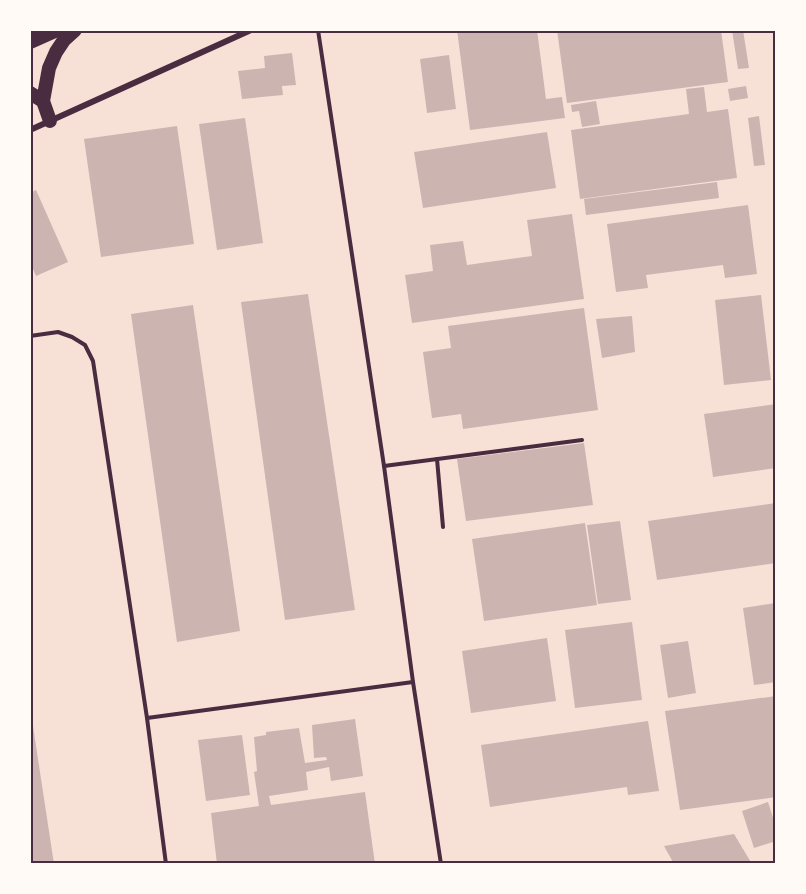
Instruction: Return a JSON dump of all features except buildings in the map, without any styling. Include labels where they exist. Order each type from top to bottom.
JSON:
[{"type":"highway","points":[[30,42],[57,30]]},
{"type":"highway","points":[[50,121],[43,101],[49,68],[64,40],[75,30]]},
{"type":"highway","points":[[30,93],[43,101]]},
{"type":"street","points":[[30,130],[251,30]]},
{"type":"lane","points":[[318,30],[441,864]]},
{"type":"lane","points":[[775,30],[776,40]]},
{"type":"lane","points":[[30,336],[58,332],[72,337],[85,345],[93,361],[147,718],[166,864]]},
{"type":"lane","points":[[384,466],[582,440]]},
{"type":"lane","points":[[436,459],[443,527]]},
{"type":"lane","points":[[147,718],[413,682]]}]
